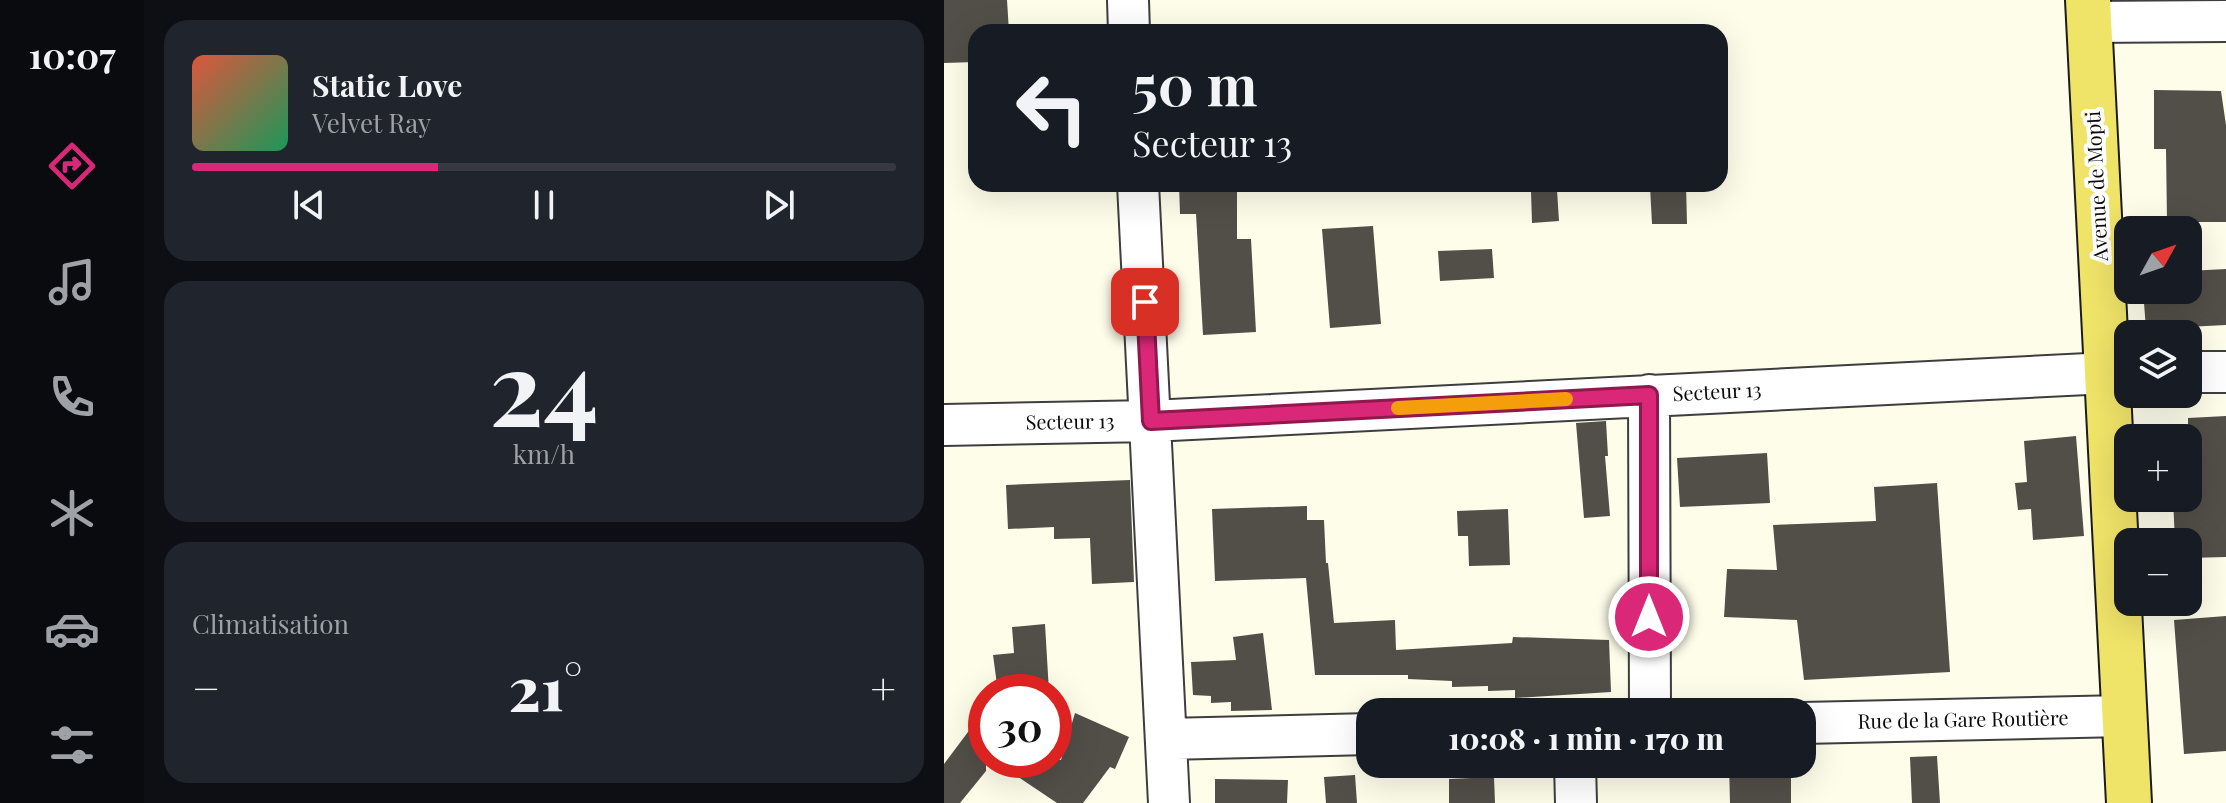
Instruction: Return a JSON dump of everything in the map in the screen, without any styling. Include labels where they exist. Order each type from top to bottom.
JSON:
[{"type":"main road","name":"Avenue de Mopti","points":[[2088,11],[2114,335]]},
{"type":"main road","name":"Avenue de Mopti","points":[[2118,408],[2124,716],[2129,803]]},
{"type":"street","points":[[1128,0],[1129,24]]},
{"type":"street","points":[[2088,11],[2226,21]]},
{"type":"street","points":[[1138,192],[1169,803]]},
{"type":"street","name":"Secteur 13","points":[[944,425],[1151,421],[2114,372]]},
{"type":"street","points":[[2202,372],[2226,372]]},
{"type":"street","points":[[1649,395],[1650,698]]},
{"type":"street","name":"Rue de la Gare Routière","points":[[1816,723],[2124,716]]},
{"type":"street","points":[[1166,739],[1356,734]]},
{"type":"street","points":[[1575,778],[1576,803]]},
{"type":"building","points":[[944,0],[1007,0],[1008,24],[968,24],[968,62],[944,63]]},
{"type":"building","points":[[2154,90],[2221,91],[2226,125],[2226,222],[2202,222],[2202,216],[2167,216],[2166,149],[2154,149]]},
{"type":"building","points":[[1179,192],[1237,192],[1237,239],[1251,239],[1256,332],[1203,335],[1196,214],[1180,214]]},
{"type":"building","points":[[1531,192],[1557,192],[1559,221],[1532,223]]},
{"type":"building","points":[[1650,192],[1686,192],[1687,224],[1652,224]]},
{"type":"building","points":[[1373,226],[1381,324],[1330,328],[1322,229]]},
{"type":"building","points":[[1492,249],[1494,278],[1440,281],[1438,251]]},
{"type":"building","points":[[2226,269],[2226,325],[2202,326],[2202,320],[2145,320],[2144,304],[2202,304],[2202,270]]},
{"type":"building","points":[[2226,416],[2226,557],[2202,558],[2202,528],[2174,528],[2174,512],[2202,512],[2202,424],[2188,424],[2188,418]]},
{"type":"building","points":[[1606,421],[1608,456],[1605,456],[1610,516],[1584,518],[1576,423]]},
{"type":"building","points":[[2076,436],[2084,536],[2033,540],[2031,509],[2018,510],[2015,483],[2027,482],[2024,441]]},
{"type":"building","points":[[1767,453],[1770,503],[1680,507],[1677,458]]},
{"type":"building","points":[[1130,480],[1134,582],[1092,584],[1090,538],[1054,539],[1054,527],[1008,529],[1006,485]]},
{"type":"building","points":[[1937,483],[1950,672],[1804,680],[1797,620],[1724,617],[1727,569],[1777,570],[1773,525],[1876,521],[1874,487]]},
{"type":"building","points":[[1307,506],[1307,520],[1324,520],[1334,623],[1395,620],[1396,650],[1512,643],[1513,637],[1609,640],[1611,692],[1515,698],[1515,690],[1488,691],[1488,686],[1452,687],[1452,681],[1408,679],[1408,675],[1315,675],[1306,578],[1215,581],[1212,509]]},
{"type":"building","points":[[1508,509],[1510,565],[1469,566],[1468,536],[1458,536],[1457,511]]},
{"type":"building","points":[[2226,616],[2226,751],[2184,754],[2174,620]]},
{"type":"building","points":[[1045,624],[1048,674],[996,674],[993,655],[1014,653],[1012,627]]},
{"type":"building","points":[[1263,633],[1272,710],[1231,711],[1231,702],[1211,703],[1211,696],[1193,695],[1191,662],[1236,660],[1233,637]]},
{"type":"building","points":[[1075,713],[1129,737],[1115,769],[1110,767],[1083,803],[1057,803],[1020,778],[1072,778],[1072,723]]},
{"type":"building","points":[[968,732],[968,778],[980,778],[960,803],[944,803],[944,764]]},
{"type":"building","points":[[1937,756],[1940,803],[1912,803],[1910,757]]},
{"type":"building","points":[[1355,775],[1357,803],[1326,803],[1324,777]]},
{"type":"building","points":[[1494,778],[1495,803],[1449,803],[1449,779]]},
{"type":"building","points":[[1729,778],[1791,778],[1791,803],[1730,803]]},
{"type":"building","points":[[1215,779],[1288,780],[1287,803],[1215,803]]},
{"type":"slow traffic","points":[[1398,408],[1566,399]]},
{"type":"route","points":[[1145,302],[1151,421],[1649,395],[1649,617]]}]
